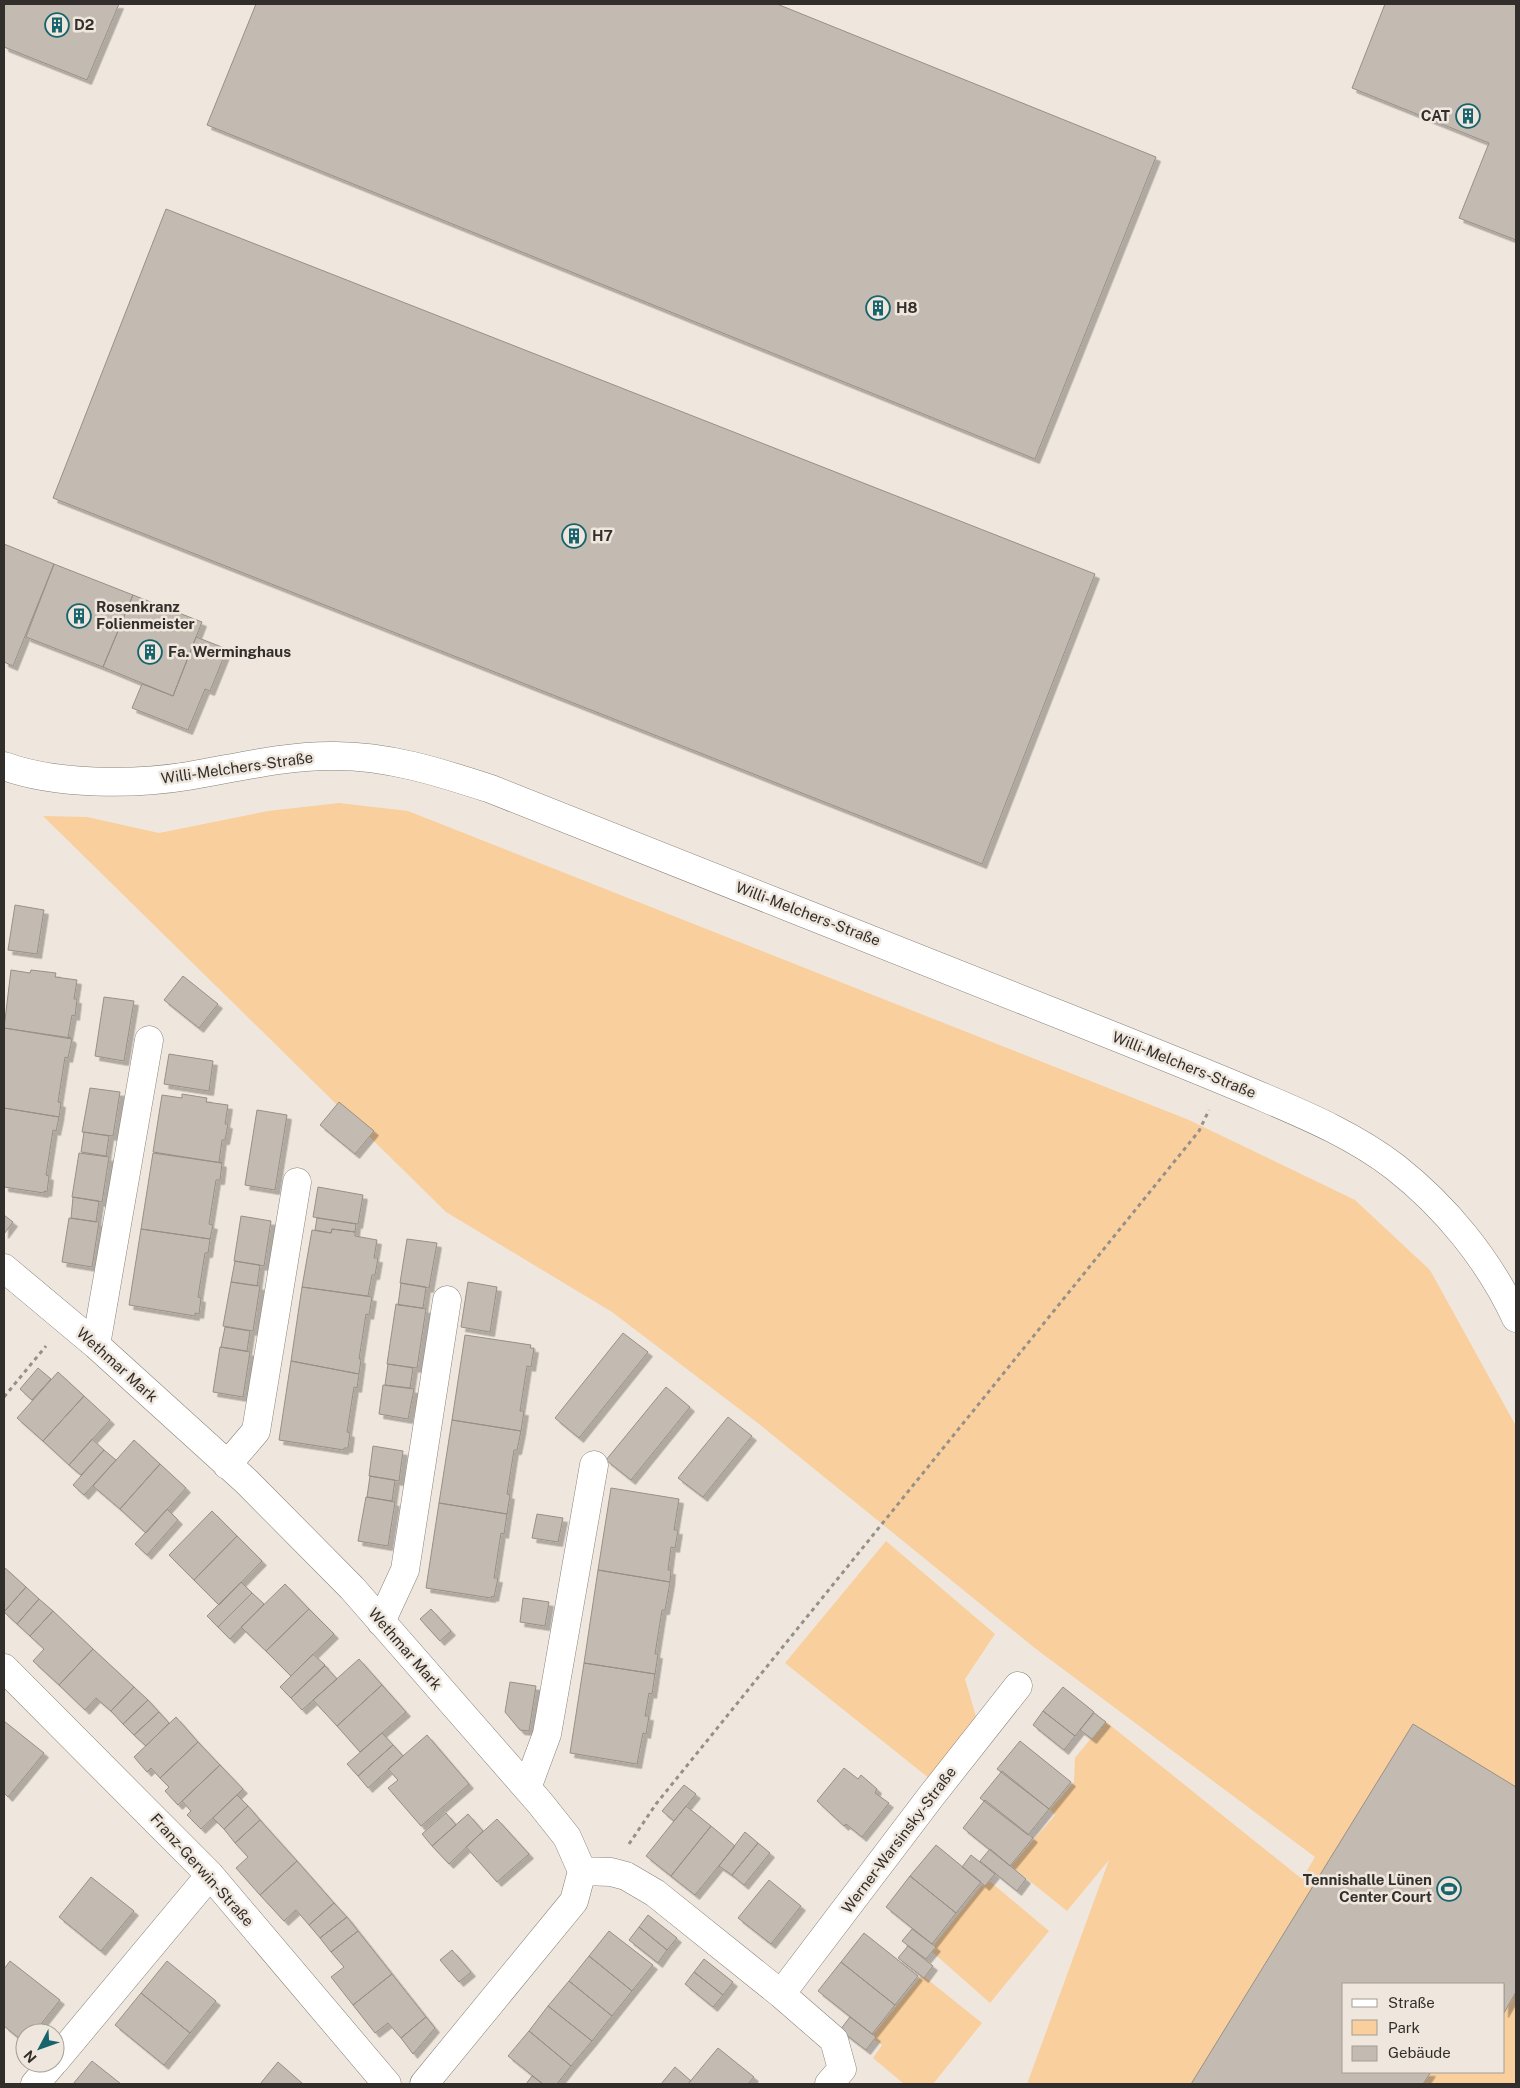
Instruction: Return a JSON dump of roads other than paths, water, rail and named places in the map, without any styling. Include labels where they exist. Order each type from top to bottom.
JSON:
[{"type":"street","name":"Willi-Melchers-Straße","points":[[4,766],[58,778],[100,782],[138,781],[188,776],[283,759],[331,756],[371,758],[416,766],[490,789],[1223,1080],[1330,1126],[1394,1166],[1436,1204],[1468,1240],[1495,1281],[1516,1318]]},
{"type":"street","points":[[96,1345],[149,1040]]},
{"type":"street","points":[[227,1465],[256,1431],[297,1182]]},
{"type":"street","name":"Wethmar Mark","points":[[4,1268],[96,1345],[247,1482],[345,1581],[527,1788],[567,1837],[582,1871]]},
{"type":"street","points":[[381,1622],[406,1570],[446,1300]]},
{"type":"street","points":[[527,1788],[547,1734],[594,1465]]},
{"type":"street","name":"Franz-Gerwin-Straße","points":[[4,1668],[210,1875],[387,2084]]},
{"type":"street","name":"Werner-Warsinsky-Straße","points":[[781,1994],[1018,1686]]},
{"type":"street","points":[[424,2084],[574,1902],[582,1871],[611,1872],[626,1876],[655,1893],[781,1994],[834,2040],[842,2069],[829,2084]]},
{"type":"street","points":[[65,2049],[210,1875]]},
{"type":"street","points":[[35,2084],[44,2073]]},
{"type":"place","name":"D2","points":[[57,25]]},
{"type":"place","name":"CAT","points":[[1468,116]]},
{"type":"place","name":"H8","points":[[878,308]]},
{"type":"place","name":"H7","points":[[574,536]]},
{"type":"place","name":"Rosenkranz Folienmeister","points":[[79,616]]},
{"type":"place","name":"Fa. Werminghaus","points":[[150,652]]},
{"type":"place","name":"Tennishalle Lünen Center Court","points":[[1449,1889]]}]
